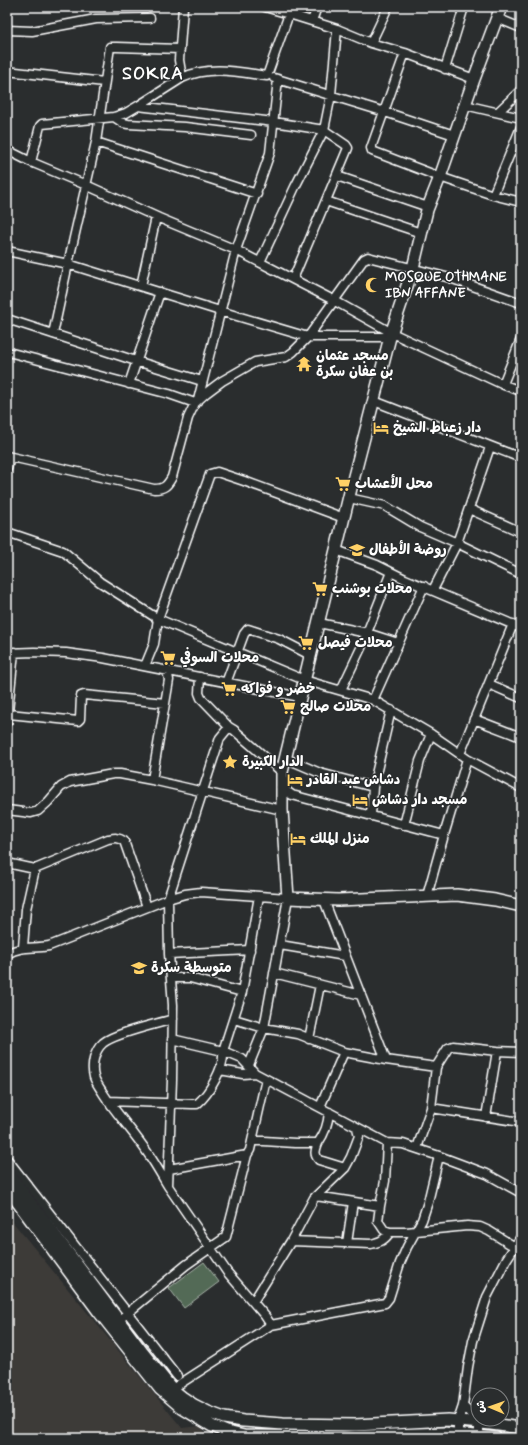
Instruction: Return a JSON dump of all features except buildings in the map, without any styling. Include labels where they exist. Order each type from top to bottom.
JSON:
[{"type":"street","points":[[182,78],[180,49],[183,7]]},
{"type":"street","points":[[265,7],[291,10],[312,21],[474,79]]},
{"type":"street","points":[[312,21],[317,7]]},
{"type":"street","points":[[371,43],[388,7]]},
{"type":"street","points":[[445,69],[464,7]]},
{"type":"street","points":[[249,1065],[264,1028],[288,898],[281,787],[285,758],[391,335],[413,268],[428,207],[501,7]]},
{"type":"street","points":[[267,76],[291,10]]},
{"type":"street","points":[[7,30],[32,31],[96,19],[150,18]]},
{"type":"street","points":[[497,18],[521,28]]},
{"type":"street","points":[[260,262],[295,187],[324,130],[331,95],[336,29]]},
{"type":"street","points":[[54,334],[68,264],[96,142],[98,120],[110,47],[180,49]]},
{"type":"street","points":[[405,54],[371,149],[372,151],[440,177],[493,195],[521,202]]},
{"type":"street","points":[[31,162],[40,126],[42,124],[114,118],[138,106],[182,78],[195,73],[219,70],[267,76],[278,79],[454,135]]},
{"type":"street","points":[[7,71],[104,82]]},
{"type":"street","points":[[197,402],[236,250],[257,194],[270,153],[278,79]]},
{"type":"street","points":[[498,112],[521,90]]},
{"type":"street","points":[[465,105],[521,118]]},
{"type":"street","points":[[138,106],[274,122],[324,130],[348,146],[293,280]]},
{"type":"street","points":[[114,118],[128,124],[173,126],[251,135]]},
{"type":"street","points":[[493,195],[521,127]]},
{"type":"street","points":[[96,142],[257,194]]},
{"type":"street","points":[[7,150],[156,217],[236,250],[335,301],[391,335],[521,391]]},
{"type":"street","points":[[336,176],[428,207]]},
{"type":"street","points":[[326,201],[421,233]]},
{"type":"street","points":[[141,286],[156,217]]},
{"type":"street","points":[[7,251],[68,264],[308,337],[391,335]]},
{"type":"street","points":[[7,469],[9,456],[154,489],[163,489],[172,477],[188,418],[197,402],[222,381],[255,362],[286,356],[308,337],[366,258],[371,257],[450,278],[521,303]]},
{"type":"street","points":[[129,384],[160,292]]},
{"type":"street","points":[[7,320],[202,381]]},
{"type":"street","points":[[503,384],[521,339]]},
{"type":"street","points":[[12,353],[197,402]]},
{"type":"street","points":[[374,402],[490,448],[521,458]]},
{"type":"street","points":[[433,590],[457,543],[490,448]]},
{"type":"street","points":[[145,666],[154,644],[158,619],[210,474],[217,472],[244,480],[344,518]]},
{"type":"street","points":[[349,498],[385,506],[420,527],[521,574]]},
{"type":"street","points":[[469,510],[521,532]]},
{"type":"street","points":[[7,532],[63,551],[100,582],[158,619],[304,680],[373,700],[431,734],[467,759],[521,788]]},
{"type":"street","points":[[336,550],[377,565],[521,628]]},
{"type":"street","points":[[341,690],[361,648],[391,572]]},
{"type":"street","points":[[373,700],[424,586]]},
{"type":"street","points":[[319,623],[367,633],[398,643]]},
{"type":"street","points":[[460,754],[513,624]]},
{"type":"street","points":[[226,683],[244,634],[246,630],[249,629],[279,639],[310,656]]},
{"type":"street","points":[[165,703],[84,694],[81,696],[81,715],[78,721],[8,718],[11,653],[66,653],[102,658],[300,697]]},
{"type":"street","points":[[152,780],[169,680],[167,670]]},
{"type":"street","points":[[200,677],[199,693],[201,698],[229,727],[282,772]]},
{"type":"street","points":[[489,684],[521,698]]},
{"type":"street","points":[[371,815],[374,787],[391,710]]},
{"type":"street","points":[[474,719],[521,737]]},
{"type":"street","points":[[168,1186],[170,1169],[172,1019],[168,899],[220,738],[229,727]]},
{"type":"street","points":[[404,825],[420,761],[431,734]]},
{"type":"street","points":[[285,758],[320,773],[374,787]]},
{"type":"street","points":[[428,896],[444,835],[467,759]]},
{"type":"street","points":[[7,810],[31,813],[38,811],[61,787],[70,782],[120,774],[282,810]]},
{"type":"street","points":[[281,787],[292,795],[444,835]]},
{"type":"street","points":[[7,863],[35,869],[108,839],[120,838],[124,841],[147,907]]},
{"type":"street","points":[[23,947],[26,909],[35,869]]},
{"type":"street","points":[[7,954],[15,949],[23,947],[39,948],[49,946],[168,899],[185,894],[201,892],[324,900],[457,895],[495,900],[521,906]]},
{"type":"street","points":[[108,1101],[197,1104],[208,1090],[220,1070],[224,1058],[224,1051],[242,992],[259,896]]},
{"type":"street","points":[[324,900],[386,1060]]},
{"type":"street","points":[[280,945],[345,956]]},
{"type":"street","points":[[169,954],[250,950]]},
{"type":"street","points":[[274,973],[362,995]]},
{"type":"street","points":[[171,978],[190,978],[242,992]]},
{"type":"street","points":[[309,1039],[320,984]]},
{"type":"street","points":[[172,1019],[143,1027],[104,1042],[97,1050],[94,1058],[95,1081],[108,1101],[149,1155],[168,1186],[227,1272],[271,1325]]},
{"type":"street","points":[[234,1019],[264,1028],[298,1034],[344,1052],[436,1067]]},
{"type":"street","points":[[172,1039],[224,1051],[242,1059],[255,1073],[387,1143],[403,1144],[439,1156],[487,1174],[521,1192]]},
{"type":"street","points":[[417,1148],[431,1108],[436,1067],[448,1048],[453,1046],[521,1052]]},
{"type":"street","points":[[486,1116],[497,1051]]},
{"type":"street","points":[[320,1107],[344,1052]]},
{"type":"street","points":[[220,1070],[243,1074],[255,1073]]},
{"type":"street","points":[[123,1316],[186,1265],[226,1237],[247,1155],[250,1150],[266,1078]]},
{"type":"street","points":[[431,1108],[521,1122]]},
{"type":"street","points":[[329,1112],[328,1123],[318,1143],[315,1154],[319,1160],[345,1168]]},
{"type":"street","points":[[253,1302],[291,1241],[316,1196],[345,1168],[359,1136],[357,1128]]},
{"type":"street","points":[[252,1141],[264,1140],[295,1143],[318,1143]]},
{"type":"street","points":[[387,1143],[385,1181],[378,1221],[384,1230],[390,1232],[467,1226],[480,1227],[489,1230],[515,1247]]},
{"type":"street","points":[[170,1169],[247,1155]]},
{"type":"street","points":[[172,1389],[271,1325],[385,1303],[389,1298],[407,1246],[422,1220],[439,1156]]},
{"type":"street","points":[[7,1159],[49,1228],[82,1271],[100,1312],[160,1389],[182,1408],[197,1418],[236,1436],[344,1437],[458,1434],[496,1438]]},
{"type":"street","points":[[7,1170],[82,1271],[177,1376]]},
{"type":"street","points":[[7,1188],[49,1228]]},
{"type":"street","points":[[316,1196],[380,1206]]},
{"type":"street","points":[[347,1243],[353,1202]]},
{"type":"street","points":[[291,1241],[361,1244],[379,1242],[386,1239],[390,1232]]},
{"type":"street","points":[[458,1434],[458,1420],[463,1406],[473,1341],[487,1297],[506,1260],[521,1237]]},
{"type":"street","points":[[123,1316],[172,1389],[201,1409],[218,1416],[237,1420],[283,1424],[355,1425],[448,1420],[470,1421]]},
{"type":"street","points":[[463,1406],[470,1413]]},
{"type":"street","points":[[236,1436],[237,1420]]},
{"type":"street","points":[[253,1437],[254,1422]]},
{"type":"street","points":[[510,1426],[521,1428]]},
{"type":"street","points":[[479,1427],[479,1436]]},
{"type":"shaded area","points":[[7,1215],[182,1428],[201,1426],[208,1438],[7,1438]]},
{"type":"green space","points":[[204,1262],[219,1282],[184,1308],[169,1288]]},
{"type":"place","name":"MOSQUE OTHMANE IBN AFFANE","points":[[373,285]]},
{"type":"place","name":"مسجد عثمان بن عفان سكرة","points":[[304,364]]},
{"type":"place","name":"دار زعباط الشيخ","points":[[381,428]]},
{"type":"place","name":"محل الأعشاب","points":[[343,484]]},
{"type":"place","name":"روضة الأطفال","points":[[357,550]]},
{"type":"place","name":"محلات بوشنب","points":[[320,589]]},
{"type":"place","name":"محلات فيصل","points":[[306,643]]},
{"type":"place","name":"محلات السوفي","points":[[168,658]]},
{"type":"place","name":"خضر و فواكه","points":[[229,689]]},
{"type":"place","name":"محلات صالح","points":[[288,707]]},
{"type":"place","name":"الدار الكبيرة","points":[[230,762]]},
{"type":"place","name":"دشاش عبد القادر","points":[[295,780]]},
{"type":"place","name":"مسجد دار دشاش","points":[[360,800]]},
{"type":"place","name":"منزل الملك","points":[[298,839]]},
{"type":"place","name":"متوسطة سكرة","points":[[139,968]]},
{"type":"district","name":"SOKRA","points":[[153,74]]}]
